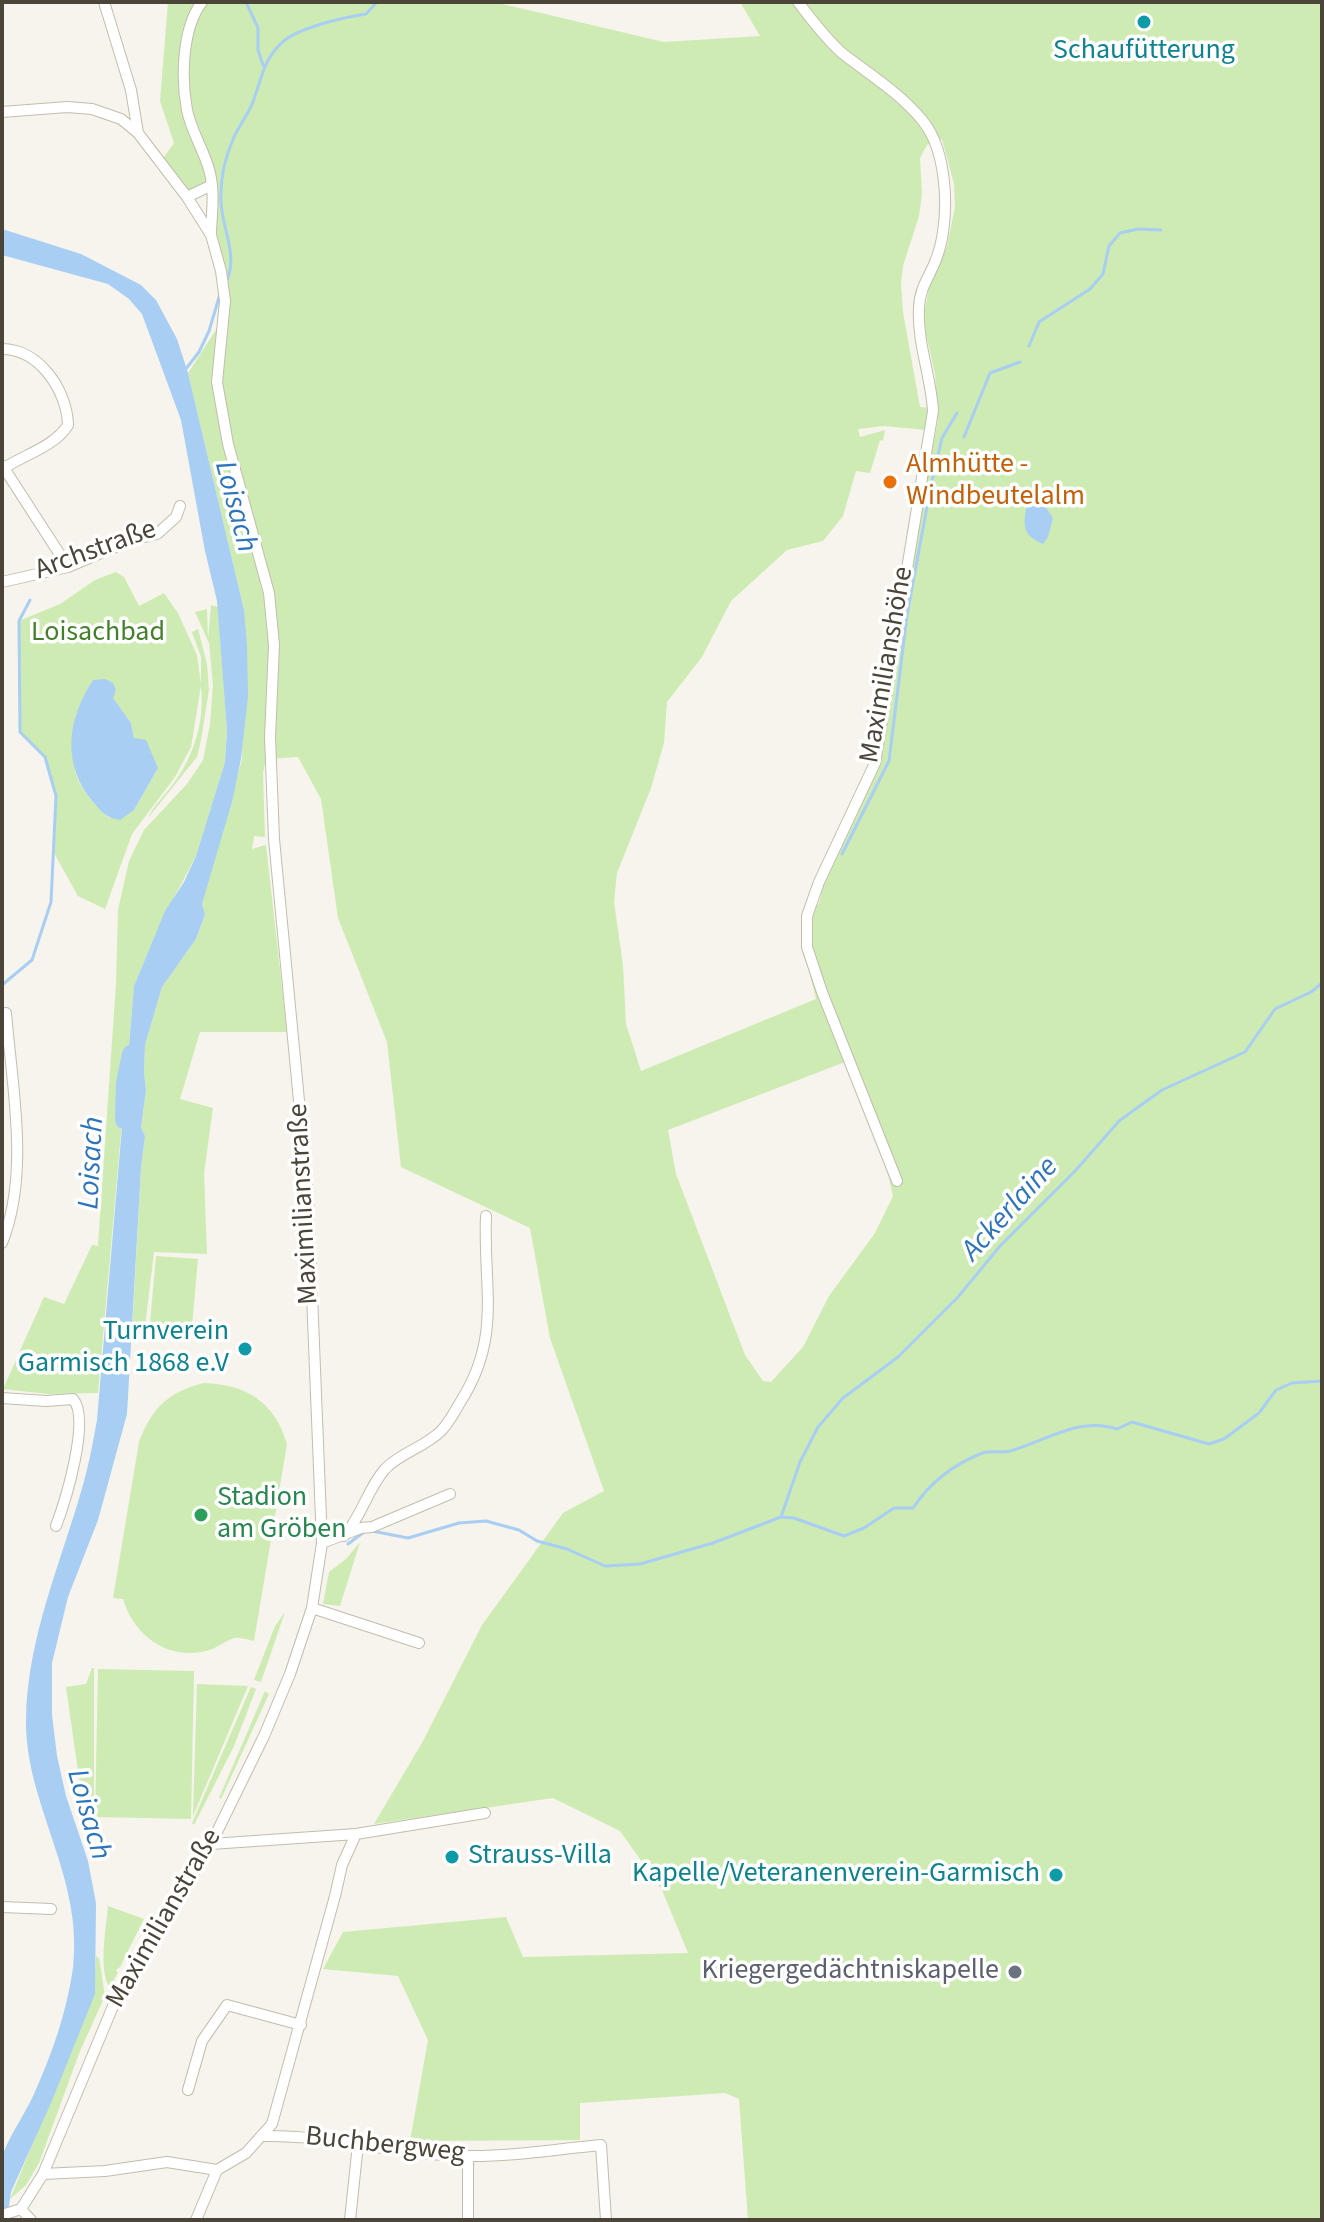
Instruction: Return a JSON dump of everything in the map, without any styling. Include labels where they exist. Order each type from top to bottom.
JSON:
[{"type":"street","points":[[104,2],[131,90],[138,133]]},
{"type":"street","points":[[202,2],[196,10],[184,48],[187,111],[204,153],[212,185],[211,235]]},
{"type":"street","name":"Maximilianshöhe","points":[[798,2],[822,33],[925,122],[941,166],[945,191],[945,225],[919,302],[918,323],[932,386],[933,411],[875,763],[819,882],[807,916],[807,947],[822,992],[897,1181]]},
{"type":"street","points":[[2,112],[67,107],[92,109],[121,119],[138,133],[187,197],[211,235]]},
{"type":"street","points":[[187,197],[212,185]]},
{"type":"street","name":"Maximilianstraße","points":[[21,2209],[43,2174],[116,1999],[211,1844],[282,1696],[312,1608],[322,1543],[308,1195],[278,898],[272,800],[273,632],[269,593],[228,444],[217,382],[225,301],[211,235]]},
{"type":"street","points":[[2,349],[17,349],[41,365],[65,402],[68,425],[55,440],[4,466],[68,567]]},
{"type":"street","name":"Archstraße","points":[[2,582],[68,567],[132,540],[157,534],[176,517],[180,506]]},
{"type":"street","points":[[2,1243],[16,1197],[18,1165],[6,1013]]},
{"type":"street","points":[[344,1536],[358,1520],[366,1497],[387,1467],[440,1433],[480,1366],[489,1300],[486,1216]]},
{"type":"street","points":[[2,1398],[73,1399],[78,1404],[80,1414],[73,1468],[56,1526]]},
{"type":"street","points":[[322,1543],[450,1494]]},
{"type":"street","points":[[312,1608],[419,1643]]},
{"type":"street","points":[[211,1844],[356,1834],[485,1813]]},
{"type":"street","points":[[196,2220],[217,2170],[246,2153],[272,2124],[301,2025],[336,1882],[356,1834]]},
{"type":"street","points":[[2,1907],[51,1909]]},
{"type":"street","points":[[188,2090],[202,2041],[227,2005],[301,2025]]},
{"type":"street","name":"Buchbergweg","points":[[264,2136],[289,2135],[389,2151],[468,2156],[601,2145],[606,2220]]},
{"type":"street","points":[[350,2220],[358,2144]]},
{"type":"street","points":[[468,2156],[468,2220]]},
{"type":"street","points":[[43,2174],[105,2171],[167,2162],[217,2170]]},
{"type":"street","points":[[2,2215],[21,2209],[31,2220]]},
{"type":"green space","points":[[168,2],[494,2],[664,42],[760,36],[740,2],[1322,2],[1322,2220],[748,2220],[739,2099],[725,2093],[580,2103],[580,2140],[410,2141],[428,2040],[398,1976],[323,1969],[343,1932],[506,1917],[523,1957],[688,1953],[662,1890],[620,1831],[553,1798],[374,1824],[423,1741],[482,1625],[563,1513],[604,1491],[550,1338],[530,1228],[401,1167],[387,1042],[338,918],[321,799],[298,757],[266,759],[263,773],[265,837],[254,836],[252,849],[266,845],[287,1032],[200,1032],[180,1099],[213,1108],[204,1173],[207,1254],[154,1252],[144,1335],[132,1333],[145,1136],[141,1129],[146,1090],[145,1045],[162,987],[196,939],[205,916],[202,903],[242,759],[244,610],[188,373],[223,319],[211,235],[212,186],[187,197],[161,161],[174,143],[160,101]],"holes":[[[942,139],[954,184],[955,207],[947,246],[929,288],[924,314],[935,374],[938,421],[913,547],[875,774],[827,872],[819,903],[801,927],[816,999],[641,1071],[626,1024],[623,965],[614,902],[617,873],[651,788],[664,743],[667,702],[702,657],[731,601],[787,550],[823,541],[843,516],[856,471],[870,473],[885,430],[860,437],[858,429],[884,426],[926,430],[930,408],[920,407],[903,312],[901,283],[903,266],[919,216],[922,194],[920,158],[927,145]],[[845,1062],[887,1169],[893,1196],[875,1233],[829,1296],[803,1347],[771,1382],[763,1381],[745,1355],[676,1174],[668,1130]]]},
{"type":"green space","name":"Loisachbad","points":[[116,572],[124,577],[139,606],[164,593],[178,613],[197,655],[201,684],[201,657],[192,632],[198,629],[207,664],[209,690],[197,757],[148,818],[191,753],[199,727],[201,686],[191,747],[175,777],[132,834],[105,909],[78,896],[54,853],[56,796],[45,757],[20,732],[19,621],[60,604],[95,580]],"holes":[[[116,690],[112,698],[131,723],[134,738],[158,768],[134,810],[109,818],[86,794],[75,771],[73,746],[76,714]]]},
{"type":"green space","points":[[211,605],[218,607],[227,731],[225,762],[196,856],[159,926],[134,986],[98,1393],[48,1394],[3,1389],[44,1297],[64,1304],[92,1245],[100,1246],[118,910],[129,861],[144,830],[187,784],[203,760],[213,684],[209,643],[195,612],[207,609],[208,639]]},
{"type":"green space","points":[[156,1256],[198,1259],[192,1326],[150,1323]]},
{"type":"green space","name":"Stadion am Gröben","points":[[203,1383],[233,1387],[257,1398],[275,1417],[287,1444],[254,1641],[235,1638],[210,1650],[192,1653],[178,1652],[154,1642],[135,1624],[123,1599],[113,1598],[139,1442],[149,1420],[162,1404],[170,1397]]},
{"type":"green space","points":[[360,1542],[340,1606],[323,1604],[329,1572],[346,1559]]},
{"type":"green space","points":[[285,1612],[261,1682],[254,1680],[275,1626]]},
{"type":"green space","points":[[92,1668],[94,1820],[90,1820],[79,1778],[66,1687],[86,1684]]},
{"type":"green space","points":[[98,1669],[194,1671],[191,1819],[95,1817]]},
{"type":"green space","points":[[197,1684],[248,1686],[193,1816]]},
{"type":"green space","points":[[251,1687],[256,1689],[234,1746],[194,1825],[192,1823]]},
{"type":"green space","points":[[265,1691],[269,1694],[221,1799],[219,1798]]},
{"type":"green space","points":[[108,1906],[144,1919],[116,1970],[118,1972],[110,1988],[104,1971]]},
{"type":"green space","points":[[96,1956],[99,1958],[105,1996],[80,2051],[39,2163],[26,2185],[10,2199],[94,1994]]},
{"type":"water","points":[[2,229],[81,254],[141,285],[156,300],[177,339],[188,373],[244,610],[248,696],[241,759],[232,802],[202,904],[205,915],[196,939],[162,987],[145,1045],[146,1090],[141,1128],[145,1136],[127,1414],[98,1520],[68,1597],[52,1663],[52,1715],[57,1756],[66,1796],[88,1861],[96,1903],[95,1994],[11,2192],[7,2220],[2,2220],[3,2154],[47,2063],[63,2016],[73,1968],[74,1935],[70,1903],[34,1782],[28,1751],[26,1720],[32,1660],[85,1477],[97,1420],[134,986],[165,911],[196,856],[225,762],[227,731],[217,601],[181,420],[142,314],[129,299],[108,284],[2,255]]},
{"type":"water","points":[[1027,497],[1043,503],[1053,518],[1043,544],[1026,531]]},
{"type":"water","points":[[105,679],[113,683],[116,690],[113,698],[131,723],[134,738],[146,740],[158,768],[134,810],[120,820],[105,814],[83,789],[72,758],[73,726],[84,695],[93,680]]},
{"type":"waterway","points":[[246,2],[258,28],[258,50],[263,65]]},
{"type":"waterway","points":[[227,280],[231,261],[221,202],[224,169],[236,132],[252,104],[269,60],[278,46],[292,35],[324,23],[366,14],[377,2]]},
{"type":"waterway","points":[[1029,346],[1039,322],[1090,289],[1103,274],[1109,246],[1120,233],[1138,229],[1161,230]]},
{"type":"waterway","points":[[185,370],[199,352],[209,331],[220,294]]},
{"type":"waterway","points":[[964,437],[990,373],[1020,362]]},
{"type":"waterway","points":[[842,854],[889,761],[907,615],[931,485],[942,438],[957,413]]},
{"type":"waterway","points":[[2,985],[32,960],[51,902],[56,796],[45,757],[20,732],[19,621],[30,600]]},
{"type":"waterway","name":"Ackerlaine","points":[[781,1517],[800,1462],[818,1427],[843,1398],[898,1357],[958,1297],[1000,1246],[1076,1170],[1119,1121],[1162,1090],[1245,1052],[1275,1009],[1311,992],[1322,983]]},
{"type":"waterway","name":"Loisach","points":[[124,1120],[125,1083],[131,1054]]},
{"type":"waterway","points":[[372,1531],[408,1538],[459,1523],[486,1521],[519,1530],[537,1541],[567,1549],[605,1566],[640,1564],[713,1543],[781,1517],[794,1518],[844,1536],[864,1528],[894,1508],[913,1508],[942,1476],[983,1453],[1010,1451],[1076,1428],[1103,1426],[1117,1429],[1132,1422],[1209,1444],[1224,1439],[1259,1413],[1276,1390],[1292,1383],[1322,1381]]},
{"type":"waterway","points":[[348,1544],[364,1532]]},
{"type":"place","name":"Schaufütterung","points":[[1144,22]]},
{"type":"place","name":"Almhütte - Windbeutelalm","points":[[890,482]]},
{"type":"place","name":"Turnverein Garmisch 1868 e.V","points":[[245,1349]]},
{"type":"place","name":"Stadion am Gröben","points":[[201,1515]]},
{"type":"place","name":"Strauss-Villa","points":[[452,1857]]},
{"type":"place","name":"Kapelle/Veteranenverein-Garmisch","points":[[1056,1875]]},
{"type":"place","name":"Kriegergedächtniskapelle","points":[[1015,1972]]}]
